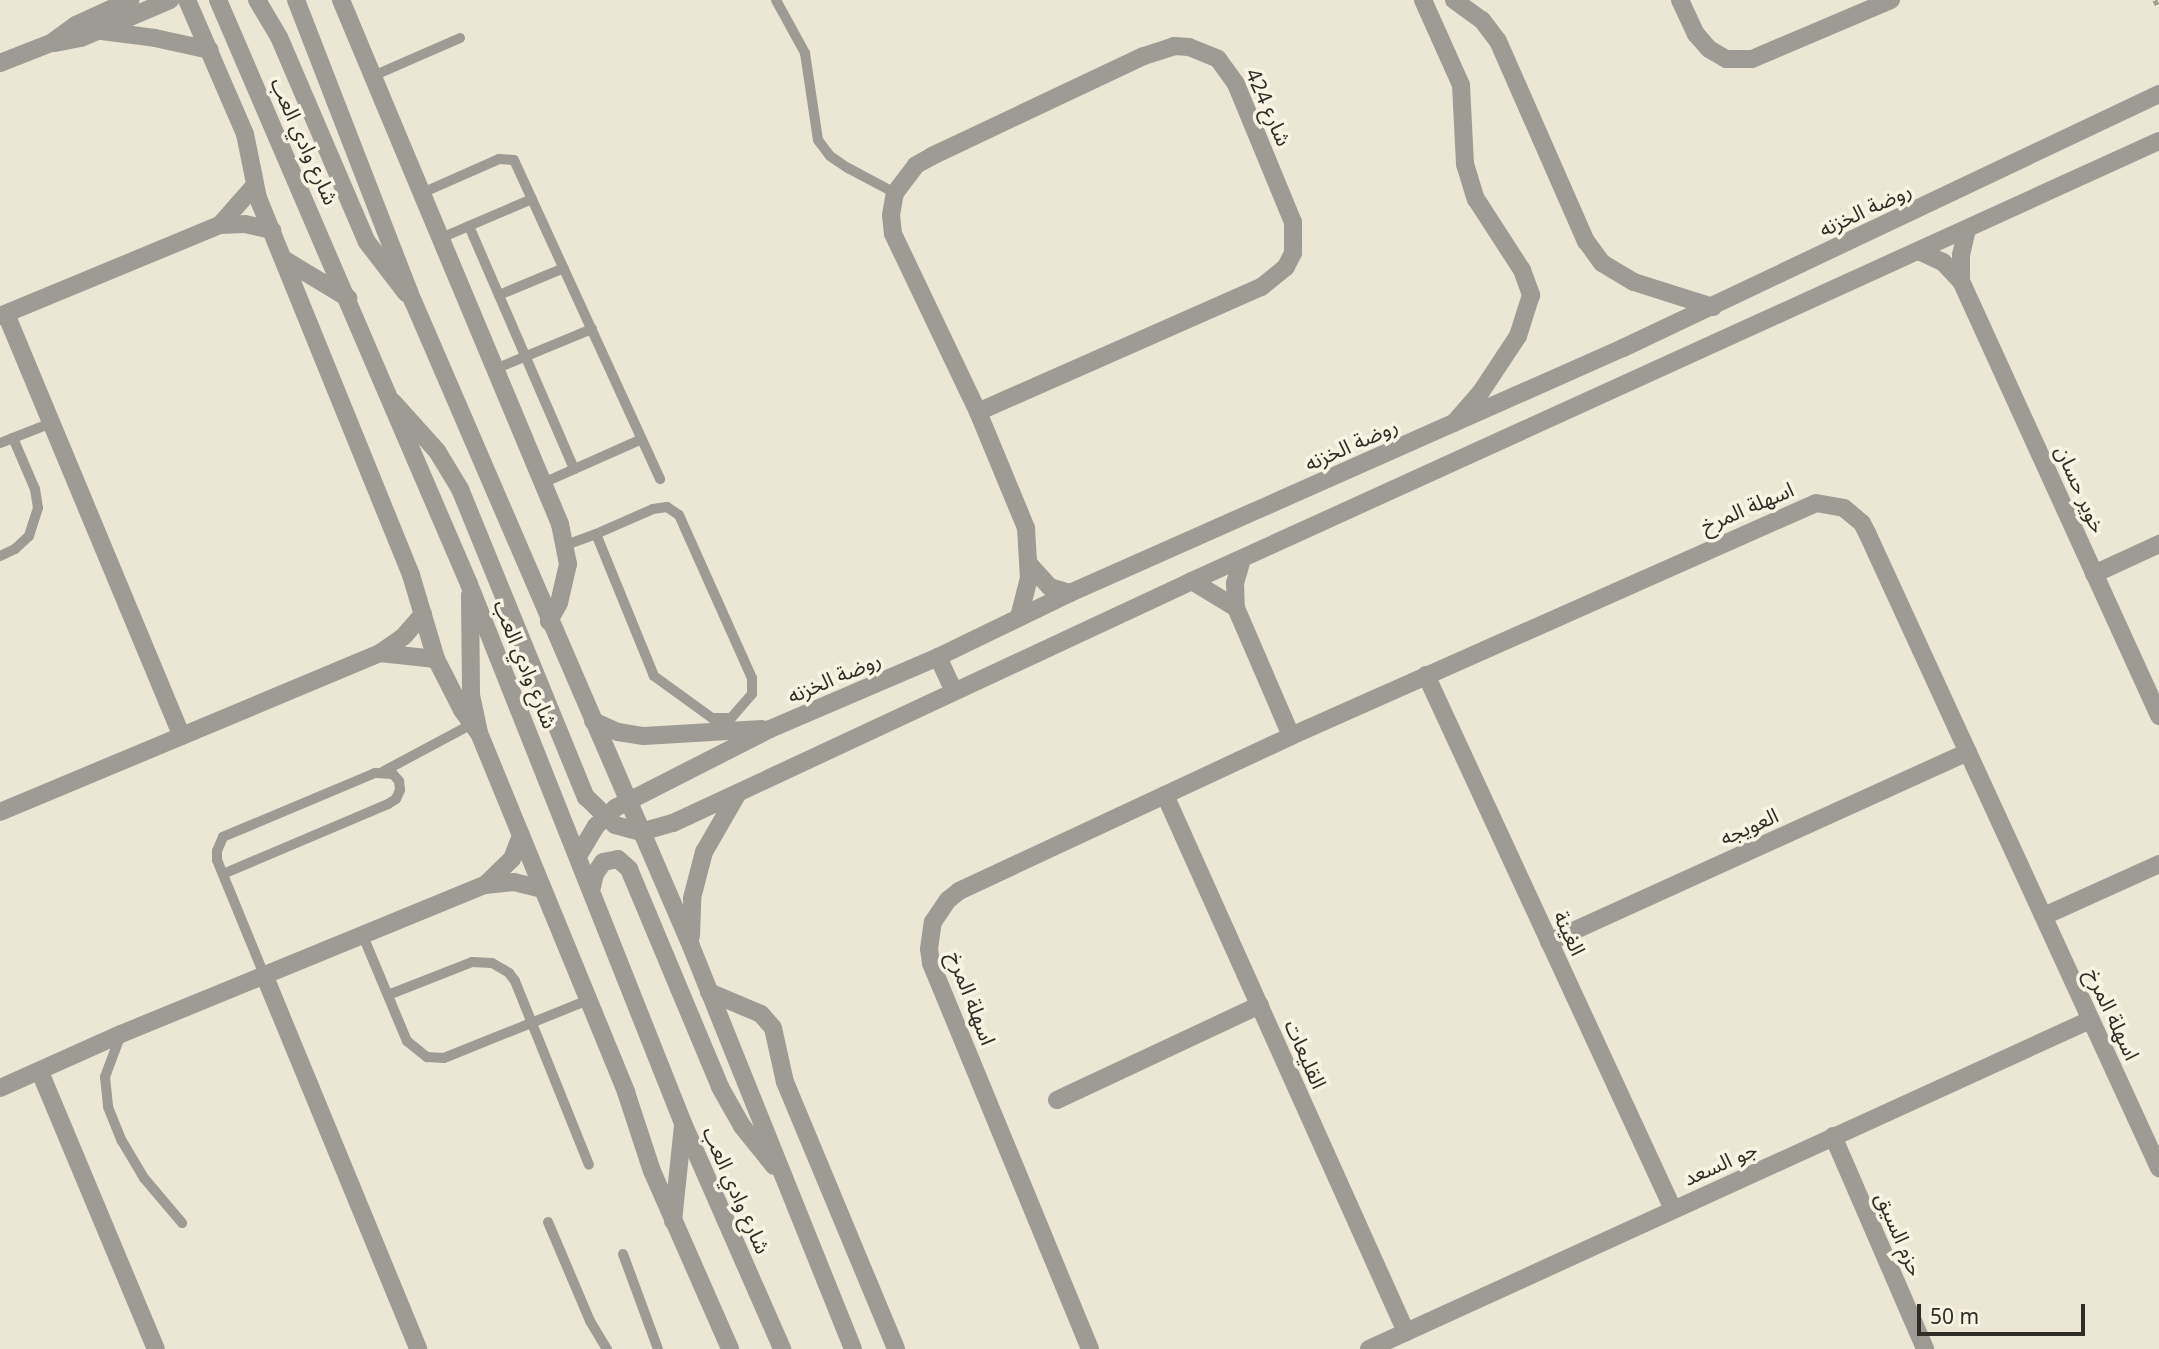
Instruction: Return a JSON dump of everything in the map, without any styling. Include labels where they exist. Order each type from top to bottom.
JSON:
[{"type":"street","points":[[0,63],[51,43],[72,41],[170,0]]},
{"type":"street","points":[[187,0],[245,134],[254,186],[411,575],[436,659],[475,728],[588,1000],[673,1221],[730,1349]]},
{"type":"street","name":"شارع وادي العب","points":[[218,0],[393,402],[592,887],[683,1123],[782,1349]]},
{"type":"street","points":[[257,0],[279,37],[367,242],[396,283],[413,300]]},
{"type":"street","name":"شارع وادي العب","points":[[296,0],[413,300],[691,946],[853,1349]]},
{"type":"street","name":"شارع وادي العب","points":[[341,0],[543,483],[566,545],[566,584],[549,621]]},
{"type":"street","points":[[1423,0],[1461,85],[1465,164],[1476,199],[1522,270],[1531,295],[1518,336],[1481,392],[1454,424]]},
{"type":"street","points":[[1454,0],[1468,6],[1491,29],[1498,41],[1586,241],[1598,258],[1610,270],[1634,282],[1713,306]]},
{"type":"street","points":[[1680,0],[1696,34],[1709,49],[1726,59],[1752,59],[1891,0]]},
{"type":"street","points":[[51,43],[68,30],[126,1]]},
{"type":"street","points":[[99,30],[210,50]]},
{"type":"street","name":"شارع 424","points":[[895,192],[916,165],[932,156],[1158,50],[1189,47],[1218,59],[1228,71],[1293,222],[1293,253],[1275,279],[978,412]]},
{"type":"street","name":"روضة الخزنه","points":[[578,856],[603,817],[770,729],[938,657],[1070,593],[1454,424],[1713,306],[2159,94]]},
{"type":"street","points":[[393,402],[437,451],[460,489],[581,786],[603,817],[615,825],[641,832],[673,823],[954,691],[2159,141]]},
{"type":"street","points":[[220,225],[254,186]]},
{"type":"street","points":[[895,192],[891,215],[893,234],[978,412],[1023,518],[1029,564],[1027,591],[1019,617]]},
{"type":"street","points":[[182,736],[3,315],[220,225],[245,224],[272,230]]},
{"type":"street","name":"خوير حسان","points":[[1961,281],[1961,255],[1967,230]]},
{"type":"street","name":"خوير حسان","points":[[1919,251],[1943,262],[1961,281],[2159,716]]},
{"type":"street","points":[[285,260],[348,298]]},
{"type":"street","name":"اسهلة المرخ","points":[[1090,1349],[931,963],[930,936],[940,910],[959,891],[1165,794],[1802,507],[1830,503],[1844,508],[1862,523],[2159,1168]]},
{"type":"street","points":[[2094,574],[2159,544]]},
{"type":"street","points":[[1242,559],[1236,583],[1236,608],[1291,736]]},
{"type":"street","points":[[1029,564],[1050,587],[1070,593]]},
{"type":"street","points":[[1192,582],[1236,608]]},
{"type":"street","points":[[469,584],[471,695],[475,728]]},
{"type":"street","points":[[0,812],[380,653],[404,636],[423,614]]},
{"type":"street","points":[[380,653],[436,659]]},
{"type":"street","points":[[938,657],[954,691]]},
{"type":"street","name":"الغينة","points":[[1426,675],[1673,1209]]},
{"type":"street","points":[[593,721],[618,732],[644,736],[770,729]]},
{"type":"street","name":"العويجه","points":[[1549,942],[1968,752]]},
{"type":"street","points":[[691,946],[692,898],[701,863],[714,830],[740,790]]},
{"type":"street","name":"القليعات","points":[[1165,794],[1406,1332]]},
{"type":"street","points":[[485,885],[512,859],[521,836]]},
{"type":"street","points":[[592,887],[594,874],[603,862],[618,859],[629,869],[720,1087],[742,1126],[785,1180]]},
{"type":"street","points":[[2044,916],[2159,864]]},
{"type":"street","points":[[0,1088],[121,1034],[485,885],[514,882],[542,889]]},
{"type":"street","points":[[265,977],[418,1349]]},
{"type":"street","points":[[709,992],[761,1014],[774,1028],[785,1082],[896,1349]]},
{"type":"street","points":[[1057,1100],[1260,1005]]},
{"type":"street","name":"جو السعد","points":[[1369,1349],[2090,1020]]},
{"type":"street","points":[[40,1072],[156,1349]]},
{"type":"street","points":[[673,1221],[683,1123]]},
{"type":"street","name":"حزم السيق","points":[[1833,1136],[1925,1349]]},
{"type":"lane","points":[[776,0],[805,53],[818,140],[830,156],[895,192]]},
{"type":"lane","points":[[373,76],[460,38]]},
{"type":"lane","points":[[422,193],[510,158],[517,165],[660,479]]},
{"type":"lane","points":[[441,238],[532,199]]},
{"type":"lane","points":[[469,226],[574,469]]},
{"type":"lane","points":[[499,295],[564,268]]},
{"type":"lane","points":[[495,369],[592,329]]},
{"type":"lane","points":[[0,443],[51,424]]},
{"type":"lane","points":[[0,556],[23,543],[37,518],[35,489],[13,438]]},
{"type":"lane","points":[[543,483],[642,439]]},
{"type":"lane","points":[[566,545],[660,507],[667,507],[679,515],[752,678],[752,694],[736,714],[724,719],[712,718],[654,676],[596,534]]},
{"type":"lane","points":[[265,977],[223,874],[217,851],[229,833],[384,771],[475,728]]},
{"type":"lane","points":[[223,874],[396,799],[400,790],[393,774],[384,771]]},
{"type":"lane","points":[[363,936],[412,1048],[436,1059],[453,1055],[588,1000]]},
{"type":"lane","points":[[388,995],[472,962],[492,963],[501,967],[515,981],[589,1165]]},
{"type":"lane","points":[[121,1034],[104,1077],[108,1107],[137,1168],[161,1201],[182,1223]]},
{"type":"lane","points":[[548,1222],[590,1321],[607,1349]]},
{"type":"lane","points":[[623,1254],[658,1349]]},
{"type":"path","points":[[2155,0],[2159,8]]}]
